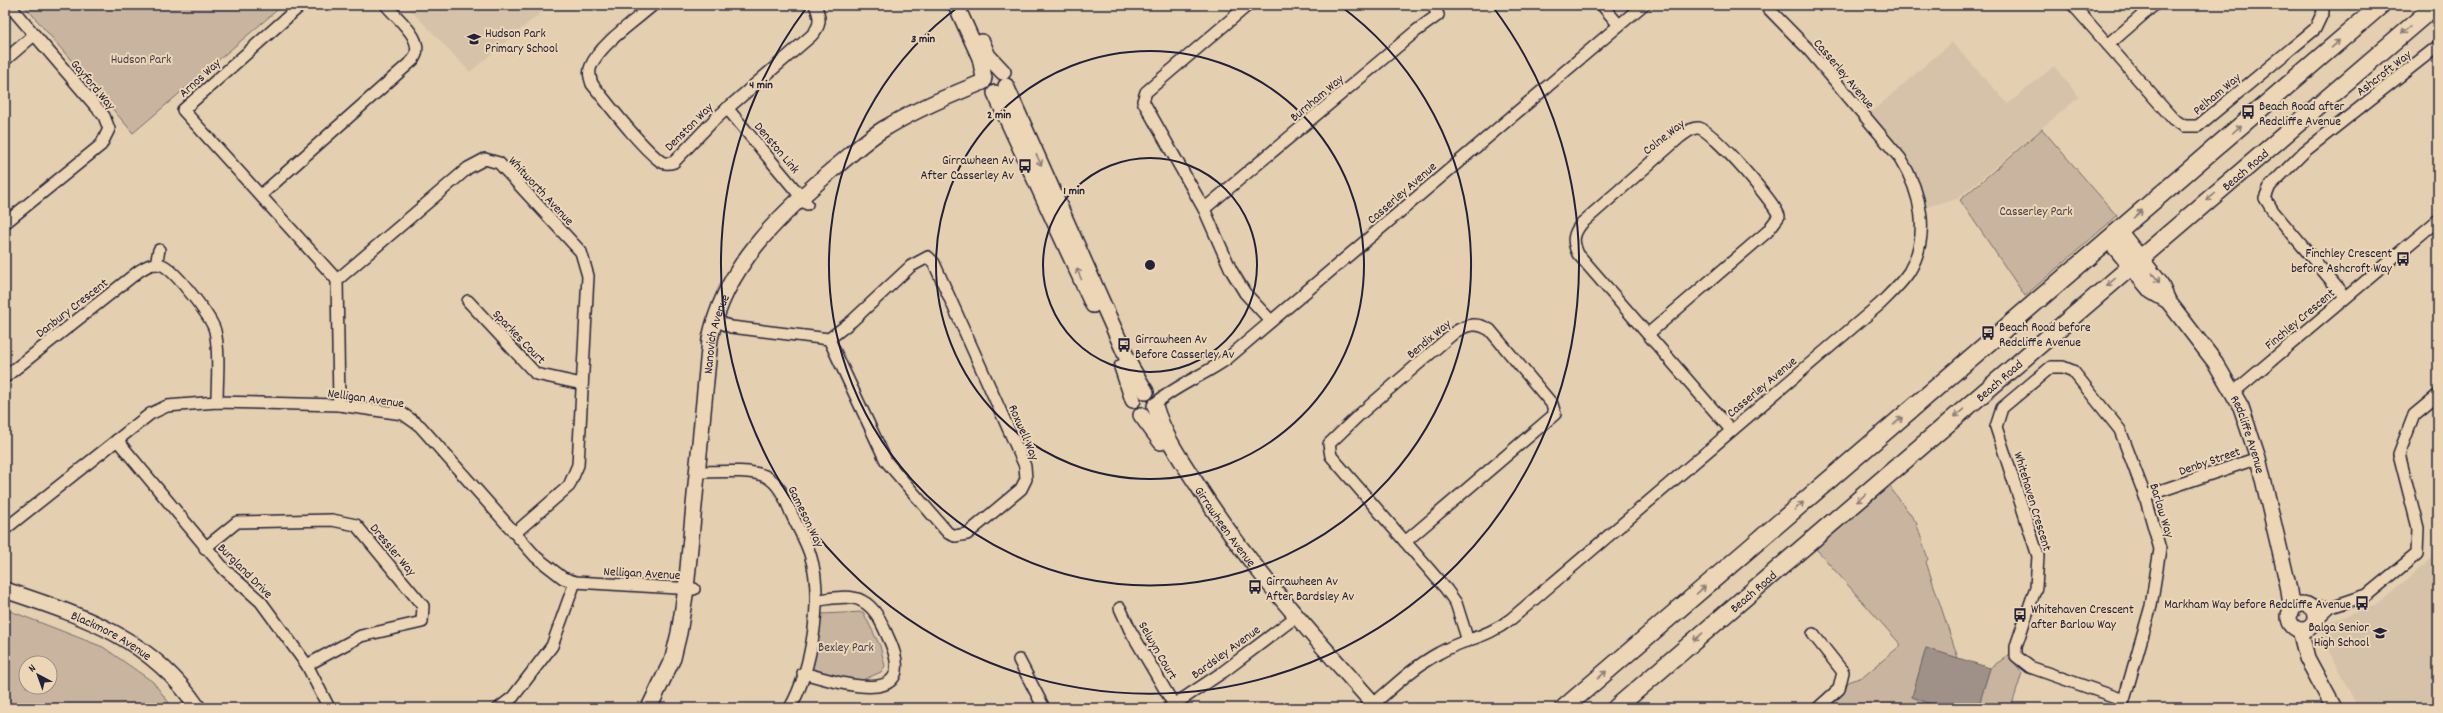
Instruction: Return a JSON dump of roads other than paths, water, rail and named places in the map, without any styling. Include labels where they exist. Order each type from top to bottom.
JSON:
[{"type":"main road","points":[[1564,708],[2381,5]]},
{"type":"main road","name":"Beach Road","points":[[1616,708],[2135,261],[2436,5]]},
{"type":"street","name":"Gayford Way","points":[[5,223],[101,145],[109,129],[104,116],[9,5]]},
{"type":"street","name":"Arnos Way","points":[[301,5],[183,110],[262,194],[337,280]]},
{"type":"street","points":[[262,194],[414,60],[418,50],[417,40],[386,5]]},
{"type":"street","name":"Denston Way","points":[[653,5],[614,38],[595,58],[590,67],[589,75],[592,84],[642,142],[660,161],[667,164],[674,162],[681,156],[727,108],[819,28],[820,19],[815,5]]},
{"type":"street","name":"Girrawheen Avenue","points":[[956,5],[980,58],[1131,368],[1152,399],[1166,436],[1226,530],[1293,619]]},
{"type":"street","name":"Girrawheen Avenue","points":[[965,5],[988,56],[993,83],[1122,365],[1133,400],[1133,408],[1152,427],[1224,541],[1371,707]]},
{"type":"street","points":[[1248,5],[1146,92],[1143,100],[1204,209],[1231,270],[1245,293],[1271,322]]},
{"type":"street","name":"Burnham Way","points":[[1204,209],[1416,31],[1438,15],[1433,5]]},
{"type":"street","points":[[1602,5],[1618,24]]},
{"type":"street","name":"Casserley Avenue","points":[[1152,399],[1215,368],[1271,322],[1618,24],[1643,5]]},
{"type":"street","name":"Casserley Avenue","points":[[1371,707],[1431,657],[1468,641],[1490,634],[1511,619],[1891,293],[1909,272],[1918,250],[1922,227],[1919,197],[1909,172],[1900,158],[1808,49],[1765,5]]},
{"type":"street","name":"Pelham Way","points":[[2073,5],[2176,123],[2184,126],[2198,126],[2315,29],[2323,12],[2322,5]]},
{"type":"street","points":[[2108,45],[2154,5]]},
{"type":"street","points":[[5,60],[34,35]]},
{"type":"street","name":"Ashcroft Way","points":[[2345,297],[2273,211],[2266,198],[2270,186],[2305,152],[2438,46]]},
{"type":"street","name":"Nanovich Avenue","points":[[657,708],[680,659],[688,634],[690,589],[718,322],[761,249],[804,200],[884,138],[993,83]]},
{"type":"street","name":"Denston Link","points":[[727,108],[804,200]]},
{"type":"street","name":"Colne Way","points":[[1648,334],[1766,232],[1779,216],[1771,202],[1718,142],[1707,131],[1698,128],[1690,130],[1680,137],[1588,218],[1573,237],[1578,254],[1731,430]]},
{"type":"street","name":"Whitworth Avenue","points":[[337,280],[468,168],[485,159],[499,163],[581,252],[588,276],[578,465],[569,486],[515,533]]},
{"type":"street","name":"Finchley Crescent","points":[[2234,392],[2438,220]]},
{"type":"street","name":"Redcliffe Avenue","points":[[2114,235],[2135,261],[2160,283],[2168,301],[2215,362],[2234,392],[2241,407],[2258,458],[2288,585],[2302,607]]},
{"type":"street","points":[[159,250],[156,264],[170,270],[213,324],[216,341],[217,402]]},
{"type":"street","name":"Roxwell Way","points":[[928,257],[934,263],[1025,466],[1026,479],[1021,489],[967,534],[955,536],[948,533],[886,461],[829,339],[852,321],[911,266],[928,257]]},
{"type":"street","name":"Danbury Crescent","points":[[5,377],[139,271],[151,264],[156,264]]},
{"type":"street","points":[[337,280],[339,405]]},
{"type":"street","name":"Sparkes Court","points":[[468,301],[536,374],[582,384]]},
{"type":"street","points":[[718,322],[731,327],[829,339]]},
{"type":"street","name":"Bendix Way","points":[[1405,542],[1555,414],[1552,404],[1490,330],[1484,326],[1474,324],[1465,326],[1455,332],[1359,415],[1329,444],[1331,456],[1456,603],[1468,641]]},
{"type":"street","name":"Whitehaven Crescent","points":[[2062,367],[2051,367],[2002,408],[1996,427],[2038,556],[2036,587],[2016,646],[2016,656],[2030,667],[2122,704]]},
{"type":"street","name":"Barlow Way","points":[[2062,367],[2073,371],[2120,430],[2145,496],[2160,549],[2151,606],[2122,704]]},
{"type":"street","points":[[1133,400],[1139,394],[1152,399],[1149,414],[1141,415]]},
{"type":"street","points":[[2302,607],[2331,607],[2366,595],[2417,554],[2418,528],[2399,454],[2414,415],[2438,395]]},
{"type":"street","name":"Nelligan Avenue","points":[[5,529],[150,414],[167,406],[217,402],[339,405],[403,414],[420,426],[549,569],[576,582],[690,589]]},
{"type":"street","name":"Burgland Drive","points":[[117,440],[224,570],[261,602],[307,665],[329,708]]},
{"type":"street","name":"Denby Street","points":[[2145,496],[2258,458]]},
{"type":"street","name":"Gameson Way","points":[[702,472],[746,473],[764,476],[774,482],[783,494],[810,554],[817,600],[815,624],[803,673],[790,708]]},
{"type":"street","name":"Dressler Way","points":[[205,548],[237,522],[332,520],[356,525],[423,606],[422,622],[361,636],[307,665]]},
{"type":"street","points":[[499,708],[513,697],[552,646],[576,582]]},
{"type":"street","name":"Nanovich Avenue","points":[[649,708],[673,658],[690,589]]},
{"type":"street","name":"Blackmore Avenue","points":[[5,590],[88,621],[133,642],[164,667],[198,708]]},
{"type":"street","name":"Blackmore Avenue","points":[[5,598],[104,636],[138,655],[162,676],[188,708]]},
{"type":"street","points":[[803,673],[868,688],[887,683],[897,673],[898,662],[893,648],[871,606],[861,600],[849,598],[817,600]]},
{"type":"street","points":[[2302,607],[2291,622],[2308,627]]},
{"type":"street","points":[[2302,607],[2314,612],[2308,627],[2317,674],[2334,708]]},
{"type":"street","points":[[2308,627],[2331,607]]},
{"type":"street","name":"Selwyn Court","points":[[1120,608],[1171,707]]},
{"type":"street","name":"Bardsley Avenue","points":[[1171,707],[1293,619]]},
{"type":"street","points":[[1813,634],[1843,672],[1840,689],[1818,708]]},
{"type":"street","points":[[1019,660],[1044,708]]},
{"type":"place","name":"Hudson Park Primary School","points":[[474,39]]},
{"type":"place","name":"Beach Road after Redcliffe Avenue","points":[[2248,112]]},
{"type":"place","name":"Girrawheen Av After Casserley Av","points":[[1025,166]]},
{"type":"place","name":"Finchley Crescent before Ashcroft Way","points":[[2403,259]]},
{"type":"place","name":"Beach Road before Redcliffe Avenue","points":[[1988,333]]},
{"type":"place","name":"Girrawheen Av Before Casserley Av","points":[[1124,345]]},
{"type":"place","name":"Girrawheen Av After Bardsley Av","points":[[1255,587]]},
{"type":"place","name":"Markham Way before Redcliffe Avenue","points":[[2362,603]]},
{"type":"place","name":"Whitehaven Crescent after Barlow Way","points":[[2020,615]]},
{"type":"place","name":"Balga Senior High School","points":[[2380,633]]},
{"type":"park label","name":"Hudson Park","points":[[141,58]]},
{"type":"park label","name":"Casserley Park","points":[[2036,210]]},
{"type":"park label","name":"Bexley Park","points":[[846,646]]}]
